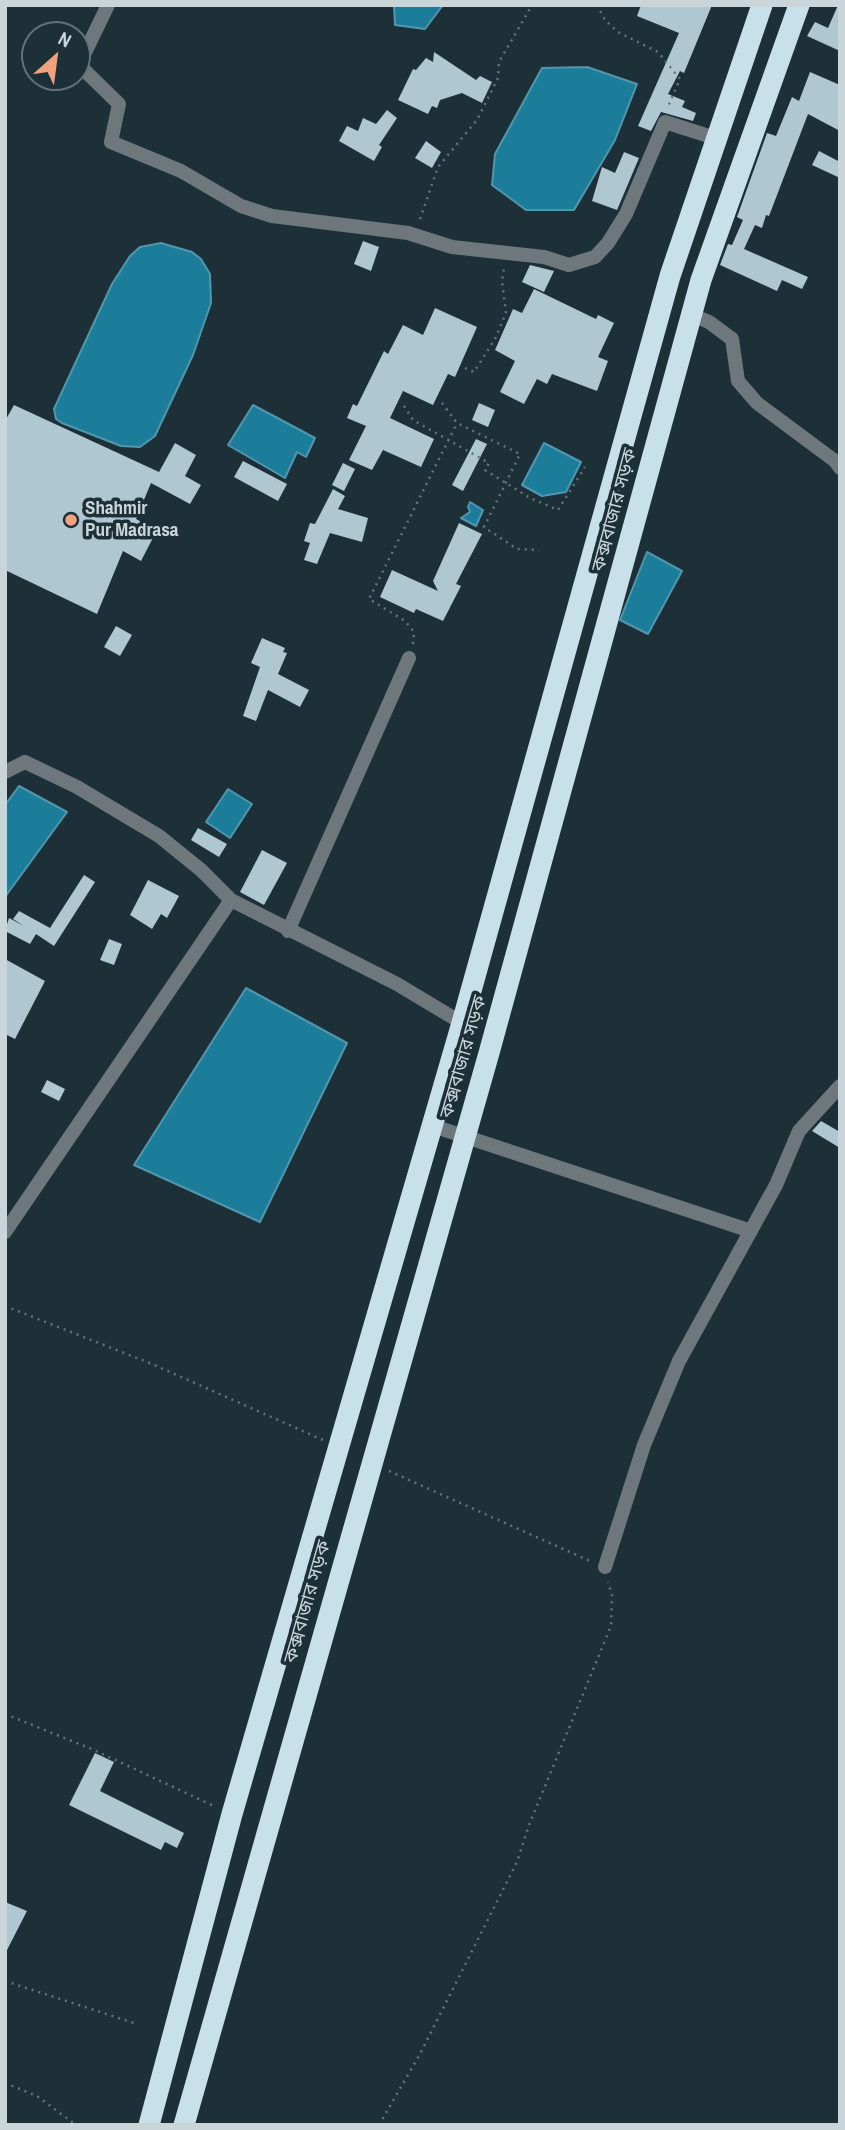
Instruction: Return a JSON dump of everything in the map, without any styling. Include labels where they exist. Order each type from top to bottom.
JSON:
[{"type":"highway","name":"কক্সবাজার সড়ক","points":[[149,2125],[232,1814],[340,1446],[430,1125],[462,1023],[663,302],[715,138],[762,5]]},
{"type":"highway","name":"কক্সবাজার সড়ক","points":[[184,2125],[466,1135],[692,315],[745,149],[799,5]]},
{"type":"street","points":[[108,5],[79,65],[119,104],[111,142],[181,171],[241,206],[272,216],[408,233],[452,247],[544,257],[569,265],[595,257],[626,214],[665,122],[715,138]]},
{"type":"street","points":[[692,315],[709,322],[732,339],[738,381],[757,403],[835,461],[840,468]]},
{"type":"street","points":[[288,931],[409,657]]},
{"type":"street","points":[[5,772],[25,762],[116,810],[159,836],[201,870],[231,900],[397,984],[462,1023]]},
{"type":"street","points":[[5,1232],[231,900]]},
{"type":"street","points":[[605,1567],[644,1445],[679,1361],[776,1185],[799,1131],[840,1086]]},
{"type":"street","points":[[430,1125],[751,1231]]},
{"type":"path","points":[[420,219],[438,167],[477,120],[498,78],[499,62],[532,5]]},
{"type":"path","points":[[597,5],[605,20],[618,32],[658,52],[680,79],[665,122]]},
{"type":"path","points":[[465,368],[474,372],[495,339],[506,313],[503,272],[513,253]]},
{"type":"path","points":[[442,403],[457,423],[520,454],[503,482],[484,527],[517,549],[539,550]]},
{"type":"path","points":[[404,406],[413,420],[489,463],[485,470],[558,510],[585,467]]},
{"type":"path","points":[[409,657],[414,632],[405,621],[369,599],[457,423]]},
{"type":"path","points":[[5,1306],[152,1364],[278,1422],[340,1446]]},
{"type":"path","points":[[372,1463],[605,1567],[612,1596],[611,1626],[529,1825],[517,1862],[420,2054],[379,2125]]},
{"type":"path","points":[[5,1714],[94,1750],[232,1814]]},
{"type":"path","points":[[5,1981],[134,2023]]},
{"type":"path","points":[[5,2083],[37,2096],[76,2125]]},
{"type":"water","points":[[394,5],[443,5],[425,29],[395,25]]},
{"type":"water","points":[[587,67],[637,84],[615,140],[574,210],[526,210],[492,185],[495,154],[542,68]]},
{"type":"water","points":[[161,243],[192,252],[201,259],[210,274],[211,303],[193,355],[155,436],[140,447],[121,446],[62,423],[56,419],[54,409],[112,284],[130,256],[140,247]]},
{"type":"water","points":[[253,405],[315,438],[306,457],[297,452],[285,478],[228,445]]},
{"type":"water","points":[[544,443],[581,462],[566,492],[542,496],[522,485]]},
{"type":"water","points":[[470,502],[483,510],[476,526],[461,518],[470,512]]},
{"type":"water","points":[[647,552],[682,571],[648,634],[620,620]]},
{"type":"water","points":[[19,786],[67,812],[5,897],[5,805]]},
{"type":"water","points":[[228,789],[252,804],[230,838],[206,822]]},
{"type":"water","points":[[246,988],[347,1043],[260,1222],[134,1165]]},
{"type":"building","points":[[641,5],[712,5],[684,73],[680,71],[668,94],[685,101],[682,107],[696,113],[693,121],[661,112],[651,131],[638,126],[679,33],[637,16]]},
{"type":"building","points":[[838,5],[840,51],[807,36],[815,22],[828,28]]},
{"type":"building","points":[[434,52],[476,80],[480,76],[492,82],[482,103],[462,93],[440,100],[437,108],[432,106],[428,114],[398,100],[413,69],[416,70],[426,58],[433,62]]},
{"type":"building","points":[[810,72],[840,85],[840,131],[808,114],[769,216],[766,215],[762,228],[755,225],[744,249],[808,277],[802,289],[782,280],[777,291],[720,265],[728,244],[732,245],[743,220],[737,217],[767,133],[776,136],[792,97],[799,101]]},
{"type":"building","points":[[387,110],[397,118],[379,145],[382,147],[374,161],[339,141],[347,126],[358,131],[363,118],[376,124]]},
{"type":"building","points":[[426,141],[441,152],[432,168],[415,158]]},
{"type":"building","points":[[819,151],[840,162],[840,178],[812,165]]},
{"type":"building","points":[[624,152],[639,158],[617,210],[592,201],[602,167],[615,173]]},
{"type":"building","points":[[363,241],[379,247],[371,271],[354,264]]},
{"type":"building","points":[[530,265],[554,271],[544,292],[522,282]]},
{"type":"building","points":[[534,289],[596,319],[598,315],[614,323],[598,357],[608,361],[597,391],[552,374],[547,384],[537,379],[524,404],[500,392],[515,361],[495,350],[513,309],[522,313]]},
{"type":"building","points":[[435,308],[477,327],[455,377],[448,374],[433,405],[403,391],[390,418],[434,439],[421,467],[383,450],[372,470],[349,460],[366,426],[347,418],[353,404],[357,406],[384,351],[388,354],[403,325],[423,335]]},
{"type":"building","points":[[479,403],[495,410],[488,427],[472,420]]},
{"type":"building","name":"Shahmir Pur Madrasa","points":[[14,405],[159,472],[175,443],[196,455],[185,476],[201,485],[190,504],[151,483],[136,519],[157,530],[141,561],[123,551],[97,614],[5,570],[5,421]]},
{"type":"building","points":[[476,439],[487,444],[463,491],[452,485]]},
{"type":"building","points":[[243,461],[287,484],[278,501],[234,477]]},
{"type":"building","points":[[343,463],[355,469],[344,491],[332,485]]},
{"type":"building","points":[[333,489],[345,496],[338,509],[368,518],[362,542],[330,533],[317,564],[304,560],[310,543],[304,541],[310,523],[315,524]]},
{"type":"building","points":[[459,523],[482,534],[456,584],[461,586],[443,621],[416,609],[414,613],[380,597],[392,570],[438,591],[433,581]]},
{"type":"building","points":[[116,626],[132,635],[120,656],[104,647]]},
{"type":"building","points":[[262,638],[285,648],[283,652],[287,653],[278,674],[309,690],[300,707],[268,690],[256,721],[243,716],[260,667],[251,663]]},
{"type":"building","points":[[198,828],[227,844],[219,857],[191,840]]},
{"type":"building","points":[[262,850],[287,863],[264,905],[240,892]]},
{"type":"building","points":[[84,875],[95,882],[54,946],[36,934],[30,944],[5,931],[9,918],[24,926],[13,919],[19,911],[50,928]]},
{"type":"building","points":[[148,880],[179,896],[167,918],[161,914],[152,929],[130,915]]},
{"type":"building","points":[[109,939],[122,944],[114,965],[100,960]]},
{"type":"building","points":[[5,959],[45,981],[15,1039],[5,1034]]},
{"type":"building","points":[[47,1080],[65,1089],[59,1101],[41,1092]]},
{"type":"building","points":[[821,1121],[840,1132],[840,1148],[812,1131]]},
{"type":"building","points":[[95,1753],[114,1762],[100,1791],[184,1833],[177,1848],[165,1842],[161,1850],[69,1805]]},
{"type":"building","points":[[5,1902],[27,1911],[5,1954]]},
{"type":"place","name":"Shahmir Pur Madrasa","points":[[71,520]]}]
